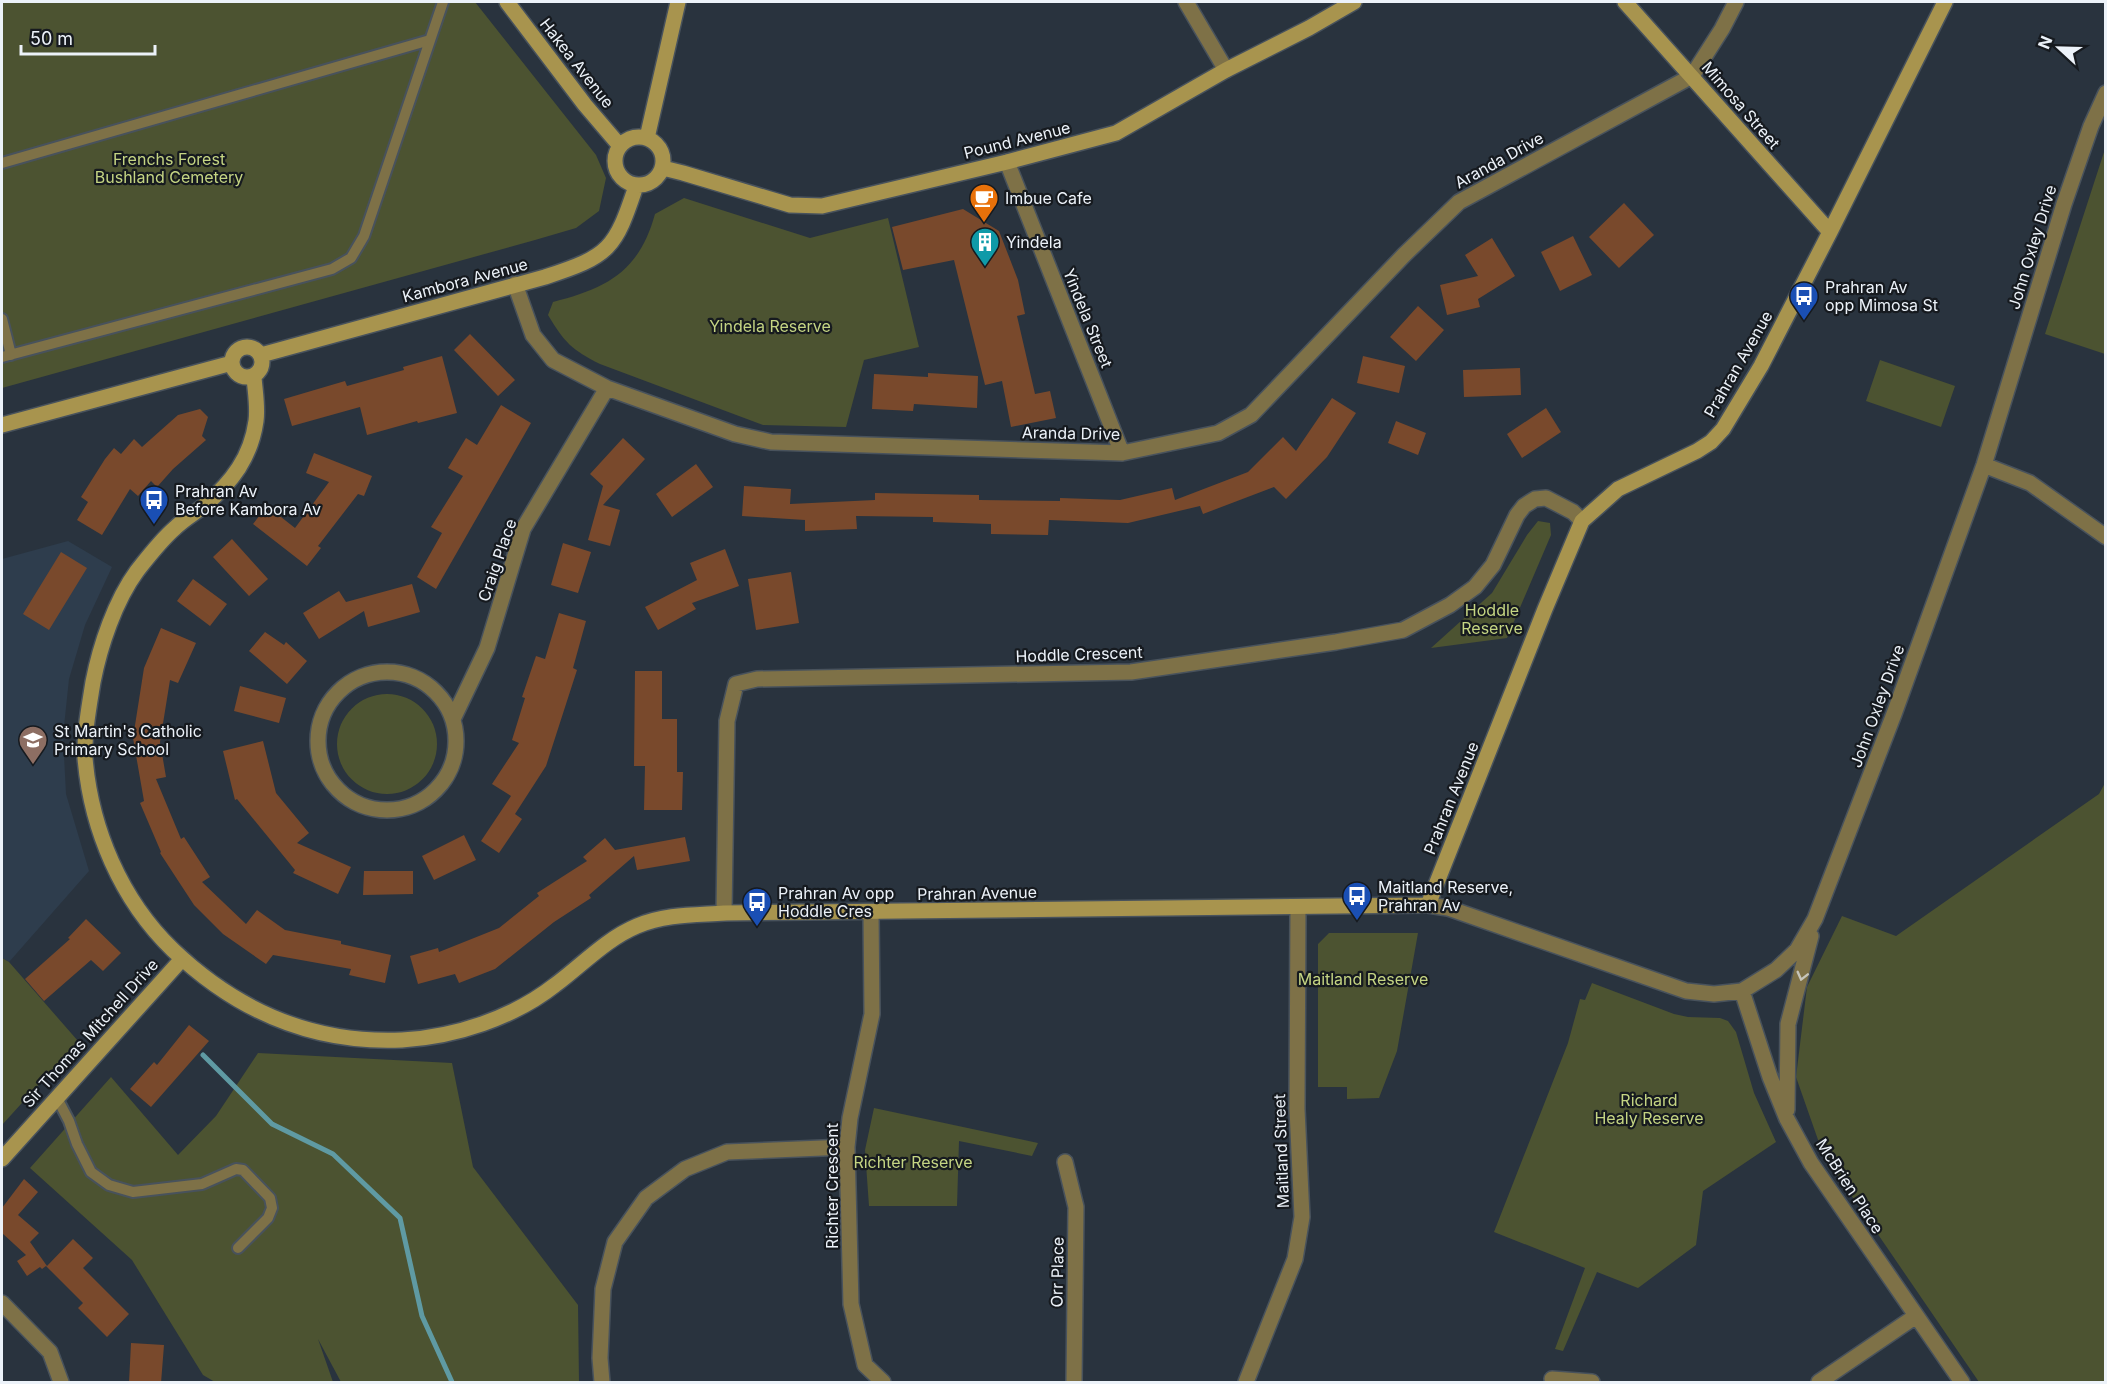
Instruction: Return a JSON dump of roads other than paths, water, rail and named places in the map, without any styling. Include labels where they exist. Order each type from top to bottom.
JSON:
[{"type":"street","name":"Hakea Avenue","points":[[507,2],[585,105],[620,146]]},
{"type":"street","points":[[647,138],[678,2]]},
{"type":"street","points":[[1186,2],[1226,70]]},
{"type":"street","name":"Pound Avenue","points":[[663,168],[790,205],[822,206],[1007,162],[1116,133],[1226,70],[1309,28],[1354,2]]},
{"type":"street","name":"Mimosa Street","points":[[1625,2],[1830,232]]},
{"type":"street","name":"Aranda Drive","points":[[515,284],[533,335],[553,360],[607,388],[735,434],[771,442],[1122,453],[1218,433],[1251,415],[1404,255],[1459,202],[1692,76],[1736,2]]},
{"type":"street","name":"Prahran Avenue","points":[[254,377],[257,419],[248,454],[231,480],[207,503],[174,528],[135,574],[109,624],[97,661],[88,712],[85,755],[98,828],[113,867],[131,899],[156,934],[182,959],[236,1000],[268,1016],[306,1030],[337,1035],[402,1040],[443,1034],[485,1023],[512,1010],[553,987],[614,937],[642,924],[669,916],[724,913],[1428,905],[1582,521],[1618,489],[1697,451],[1711,442],[1723,429],[1761,366],[1945,2]]},
{"type":"street","name":"John Oxley Drive","points":[[1428,905],[1457,911],[1686,991],[1714,994],[1742,991],[1776,970],[1797,950],[1815,919],[1898,706],[1984,465],[2064,204],[2091,126],[2106,93]]},
{"type":"street","points":[[632,137],[647,138],[659,146],[663,153],[663,168],[659,176],[652,182],[636,186],[623,180],[618,174],[615,160],[620,146],[632,137]]},
{"type":"street","name":"Yindela Street","points":[[1007,162],[1122,453]]},
{"type":"street","name":"Kambora Avenue","points":[[261,355],[590,261],[601,253],[618,234],[636,186]]},
{"type":"street","points":[[243,347],[254,348],[263,360],[261,370],[254,377],[249,378],[239,376],[232,363],[235,353],[243,347]]},
{"type":"street","points":[[2,425],[232,363]]},
{"type":"street","name":"Craig Place","points":[[453,719],[487,648],[523,529],[607,388]]},
{"type":"street","points":[[1984,465],[2031,483],[2106,537]]},
{"type":"street","name":"Hoddle Crescent","points":[[724,913],[727,721],[736,684],[757,679],[1131,672],[1403,630],[1450,605],[1474,587],[1493,565],[1517,515],[1524,506],[1535,499],[1546,498],[1573,512],[1582,521]]},
{"type":"street","points":[[385,671],[407,674],[427,684],[443,699],[453,719],[457,743],[452,766],[440,786],[422,801],[399,809],[376,810],[353,802],[335,788],[323,768],[317,747],[319,724],[328,704],[343,687],[363,675],[385,671]]},
{"type":"street","name":"Maitland Street","points":[[1246,1383],[1295,1259],[1302,1217],[1297,1109],[1298,908]]},
{"type":"street","name":"Richter Crescent","points":[[871,912],[872,1014],[850,1118],[847,1147],[851,1304],[865,1365],[883,1383]]},
{"type":"street","points":[[1786,1119],[1788,1024],[1815,919]]},
{"type":"street","name":"Sir Thomas Mitchell Drive","points":[[2,1159],[182,959]]},
{"type":"street","name":"McBrien Place","points":[[1742,991],[1786,1119],[1811,1163],[1962,1383]]},
{"type":"street","points":[[602,1383],[600,1358],[603,1289],[615,1242],[646,1198],[685,1170],[727,1152],[847,1147]]},
{"type":"street","name":"Orr Place","points":[[1065,1162],[1076,1207],[1074,1383]]},
{"type":"street","points":[[2,1303],[50,1352],[61,1383]]},
{"type":"street","points":[[1819,1383],[1916,1316]]},
{"type":"street","points":[[1549,1381],[1592,1383]]},
{"type":"lane","points":[[2,319],[6,356],[332,269],[351,258],[364,236],[444,2]]},
{"type":"lane","points":[[2,164],[430,40]]},
{"type":"lane","points":[[57,1098],[91,1172],[109,1185],[133,1192],[202,1184],[236,1169],[243,1170],[270,1198],[272,1208],[268,1218],[238,1248]]},
{"type":"waterway","points":[[203,1055],[272,1124],[333,1154],[400,1218],[422,1316],[452,1382]]},
{"type":"place","name":"Imbue Cafe","points":[[984,224]]},
{"type":"place","name":"Yindela","points":[[985,268]]},
{"type":"place","name":"Prahran Av opp Mimosa St","points":[[1804,322]]},
{"type":"place","name":"Prahran Av Before Kambora Av","points":[[154,526]]},
{"type":"place","name":"St Martin's Catholic Primary School","points":[[33,766]]},
{"type":"place","name":"Maitland Reserve, Prahran Av","points":[[1357,922]]},
{"type":"place","name":"Prahran Av opp Hoddle Cres","points":[[757,928]]},
{"type":"park label","name":"Frenchs Forest Bushland Cemetery","points":[[169,168]]},
{"type":"park label","name":"Yindela Reserve","points":[[770,326]]},
{"type":"park label","name":"Hoddle Reserve","points":[[1492,619]]},
{"type":"park label","name":"Maitland Reserve","points":[[1363,979]]},
{"type":"park label","name":"Richard Healy Reserve","points":[[1649,1109]]},
{"type":"park label","name":"Richter Reserve","points":[[913,1162]]}]
